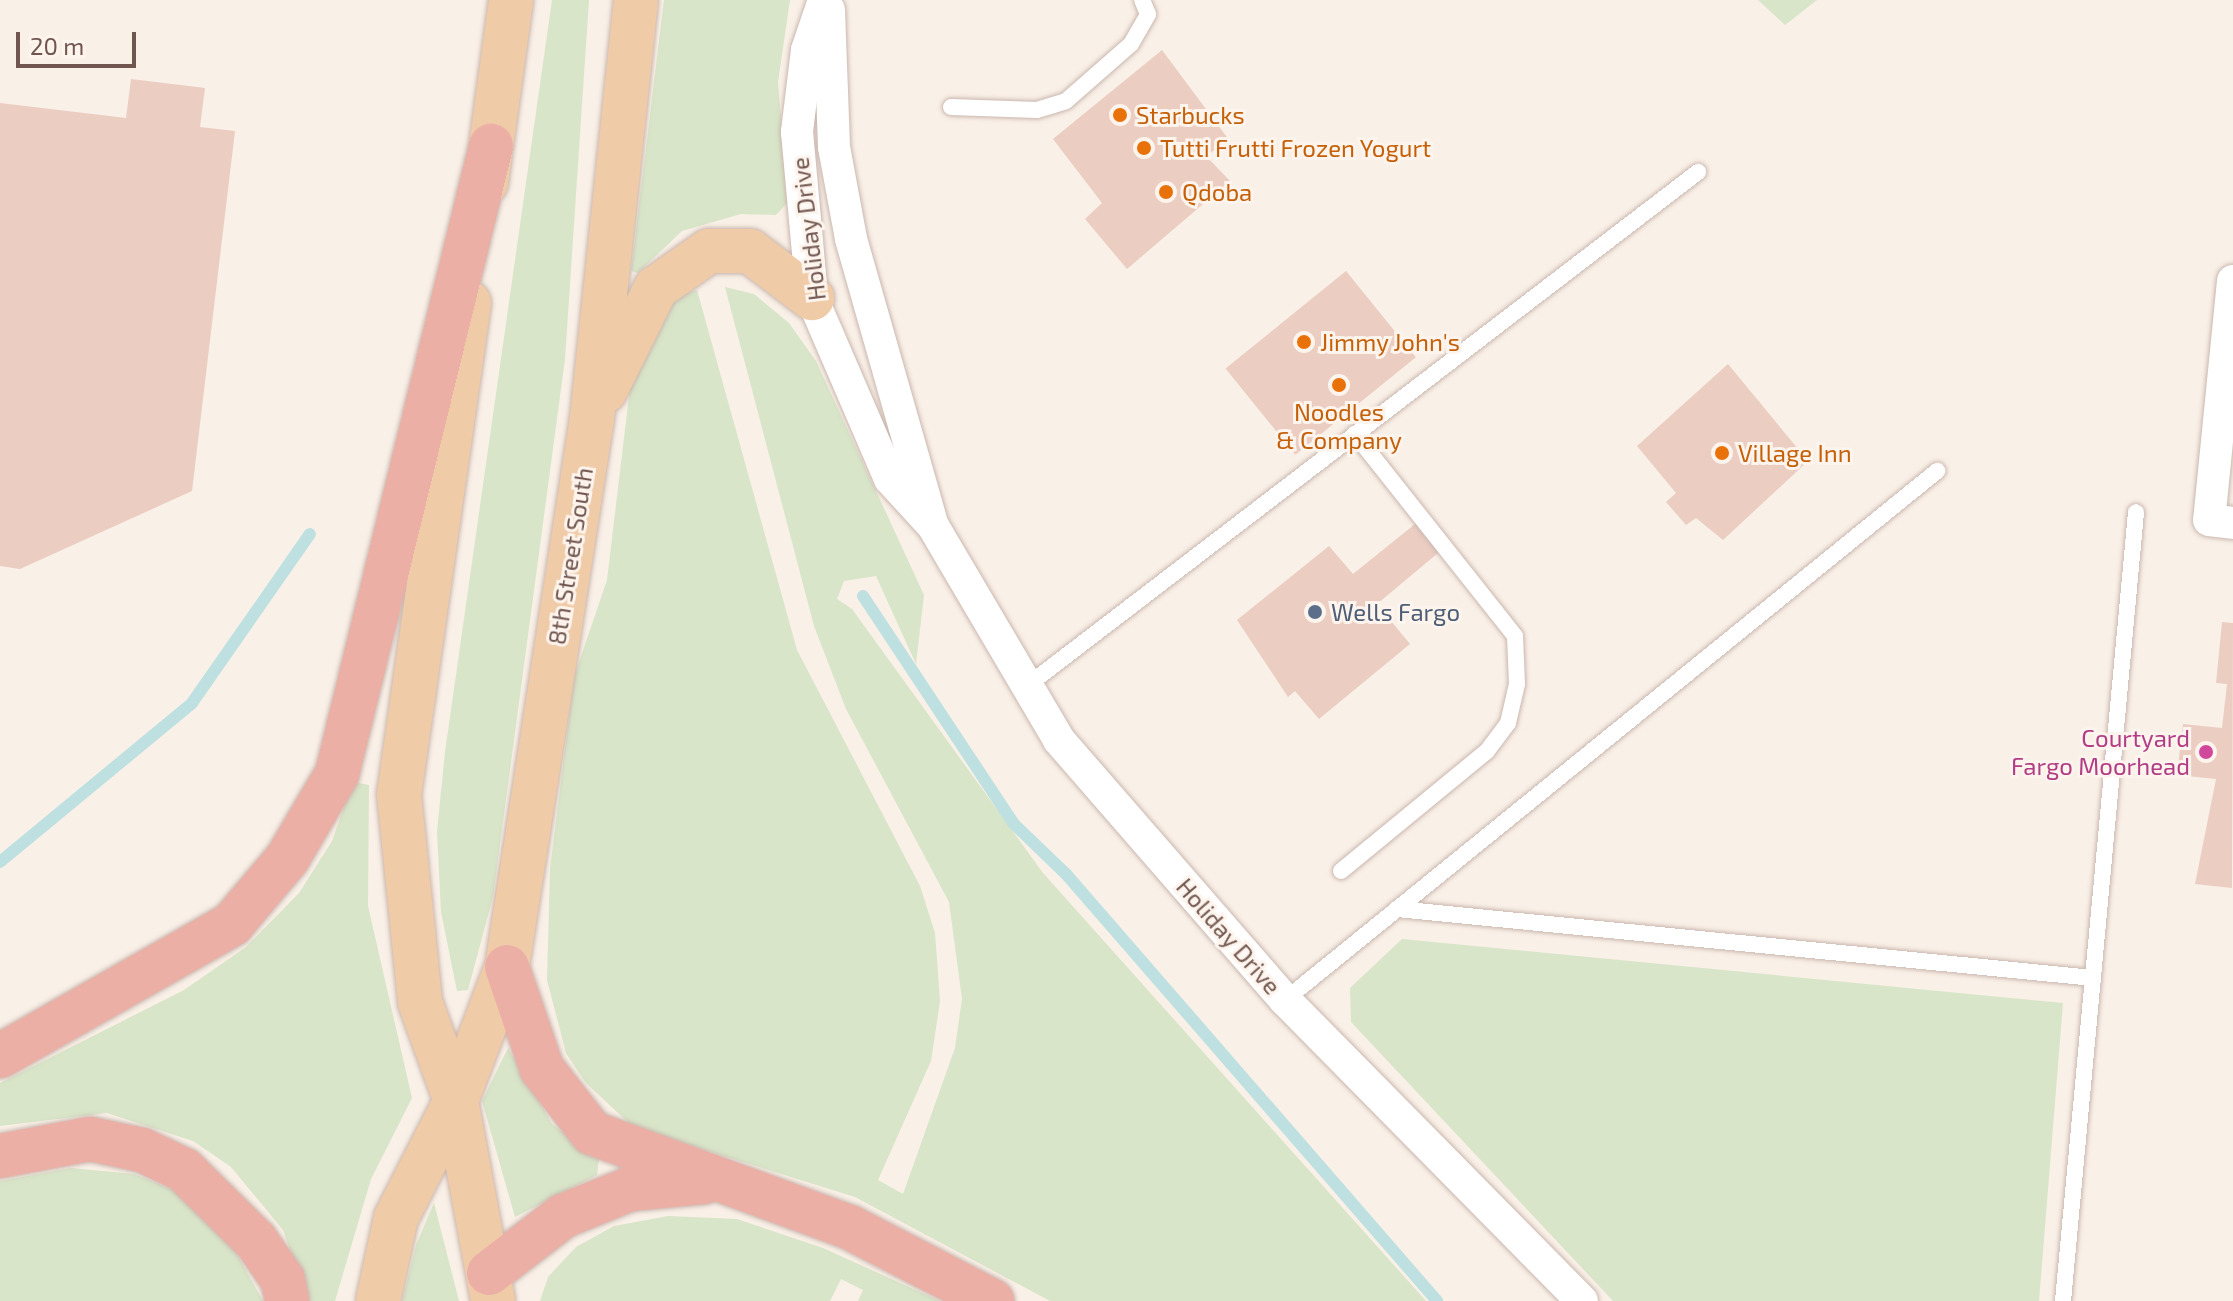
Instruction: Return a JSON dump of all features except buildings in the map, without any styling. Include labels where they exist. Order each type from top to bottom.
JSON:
[{"type":"highway","points":[[0,1056],[232,924],[287,859],[337,774],[491,146]]},
{"type":"highway","points":[[507,967],[542,1069],[592,1133],[711,1181],[851,1228],[992,1301]]},
{"type":"highway","points":[[0,1156],[90,1139],[142,1150],[184,1170],[256,1241],[283,1280],[287,1301]]},
{"type":"highway","points":[[491,1287],[563,1216],[630,1189],[711,1181]]},
{"type":"main road","points":[[491,1287],[456,1101],[420,1002],[399,794],[511,0]]},
{"type":"main road","name":"8th Street South","points":[[378,1301],[396,1218],[456,1101],[507,967],[592,418],[636,0]]},
{"type":"main road","points":[[592,418],[656,288],[678,267],[709,251],[750,251],[812,298]]},
{"type":"street","name":"Holiday Drive","points":[[826,0],[807,50],[797,132],[812,298],[890,479],[933,526],[1059,740],[1285,1000],[1582,1301]]},
{"type":"street","name":"Holiday Drive","points":[[826,0],[834,147],[851,239],[933,526]]},
{"type":"street","points":[[2221,521],[2233,281]]},
{"type":"lane","points":[[951,107],[1037,110],[1066,101],[1131,44],[1148,14],[1142,0]]},
{"type":"lane","points":[[1028,685],[1698,172]]},
{"type":"lane","points":[[1341,871],[1487,751],[1508,723],[1517,684],[1515,636],[1355,434]]},
{"type":"lane","points":[[1285,1000],[1937,471]]},
{"type":"lane","points":[[2063,1301],[2136,512]]},
{"type":"lane","points":[[1397,909],[2093,978]]},
{"type":"green space","points":[[552,0],[589,0],[565,359],[493,897],[468,990],[457,991],[441,912],[437,831],[445,752]]},
{"type":"green space","points":[[664,0],[790,0],[778,82],[788,202],[776,215],[741,214],[682,231],[638,273],[631,271]]},
{"type":"green space","points":[[1758,0],[1817,0],[1785,25]]},
{"type":"green space","points":[[725,287],[754,294],[789,323],[816,361],[924,595],[916,664],[876,576],[844,581],[837,599],[852,609],[1043,873],[1426,1301],[1050,1301],[855,1197],[634,1128],[585,1082],[566,1053],[547,980],[550,869],[574,677],[607,580],[630,388],[657,324],[679,296],[697,290],[797,650],[920,886],[935,933],[940,1001],[931,1061],[878,1180],[903,1194],[955,1048],[962,999],[949,902],[846,709],[814,626]]},
{"type":"green space","points":[[353,782],[369,785],[368,906],[412,1098],[371,1179],[335,1301],[308,1301],[283,1230],[231,1167],[193,1141],[107,1113],[0,1126],[0,1083],[184,990],[246,947],[299,893],[332,841]]},
{"type":"green space","points":[[1402,939],[2063,1003],[2039,1301],[1613,1301],[1351,1022],[1350,988]]},
{"type":"green space","points":[[508,1048],[552,1124],[599,1159],[597,1175],[515,1217],[482,1101]]},
{"type":"green space","points":[[71,1168],[134,1174],[171,1189],[228,1238],[263,1301],[0,1301],[0,1181]]},
{"type":"green space","points":[[434,1203],[459,1301],[402,1301],[416,1245]]},
{"type":"green space","points":[[668,1216],[737,1219],[823,1248],[940,1301],[858,1301],[863,1290],[841,1279],[830,1301],[540,1301],[548,1277],[576,1247],[614,1226]]},
{"type":"waterway","points":[[0,862],[192,703],[310,534]]},
{"type":"waterway","points":[[863,596],[1013,823],[1066,874],[1437,1301]]},
{"type":"place","name":"Starbucks","points":[[1120,115]]},
{"type":"place","name":"Tutti Frutti Frozen Yogurt","points":[[1144,148]]},
{"type":"place","name":"Qdoba","points":[[1166,192]]},
{"type":"place","name":"Jimmy John's","points":[[1304,342]]},
{"type":"place","name":"Noodles & Company","points":[[1339,385]]},
{"type":"place","name":"Village Inn","points":[[1722,453]]},
{"type":"place","name":"Wells Fargo","points":[[1315,612]]},
{"type":"place","name":"Courtyard Fargo Moorhead","points":[[2206,752]]}]
